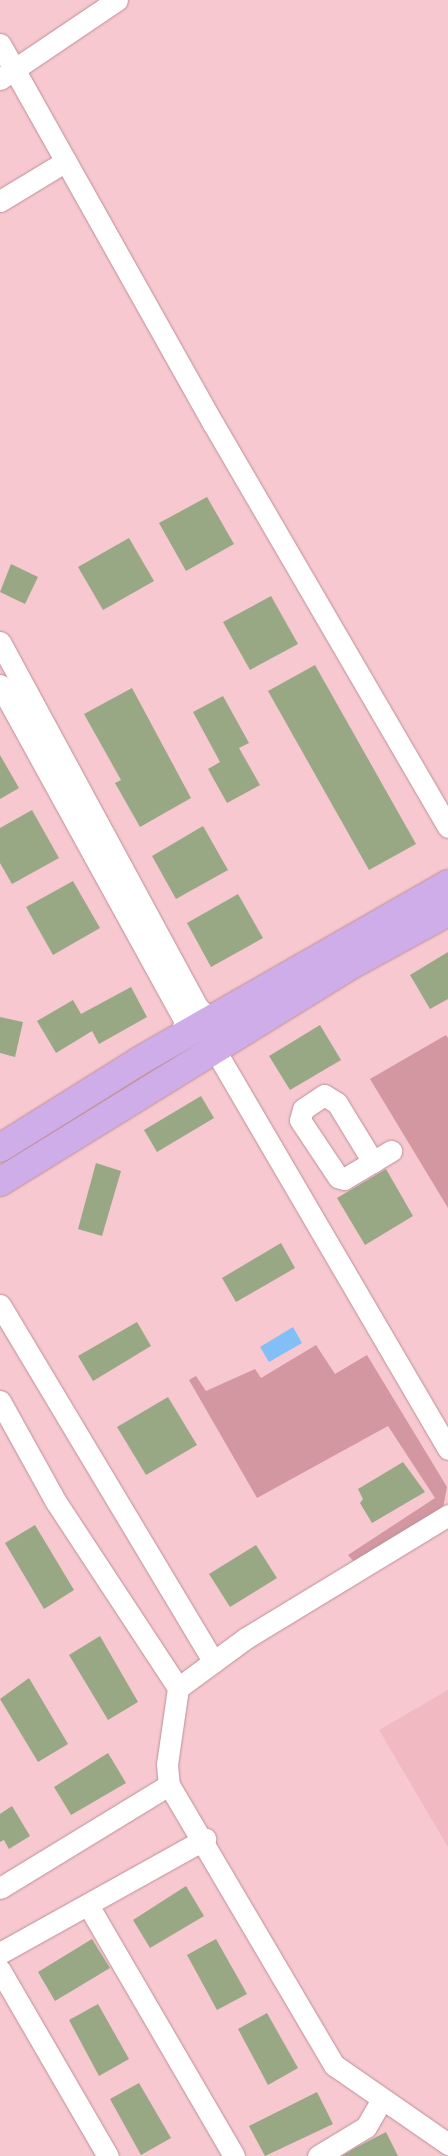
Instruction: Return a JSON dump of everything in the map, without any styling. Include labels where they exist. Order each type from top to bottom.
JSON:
[{"type":"main road","points":[[0,1148],[179,1038],[448,884]]},
{"type":"main road","points":[[0,1182],[215,1050],[448,912]]},
{"type":"street","points":[[7,74],[117,0]]},
{"type":"street","points":[[0,44],[7,74],[66,161],[448,826]]},
{"type":"street","points":[[0,200],[66,161]]},
{"type":"street","points":[[0,642],[197,1007],[207,1016],[218,1016]]},
{"type":"street","points":[[0,685],[185,1021],[179,1038]]},
{"type":"street","points":[[215,1050],[448,1449]]},
{"type":"street","points":[[372,1162],[392,1151]]},
{"type":"street","points":[[0,1305],[214,1662]]},
{"type":"street","points":[[0,1400],[56,1502],[178,1688],[167,1764],[169,1785],[205,1839],[334,2065],[448,2144]]},
{"type":"street","points":[[178,1688],[214,1662],[448,1515]]},
{"type":"street","points":[[0,1888],[169,1785]]},
{"type":"street","points":[[0,1953],[205,1839]]},
{"type":"street","points":[[88,1905],[234,2156]]},
{"type":"street","points":[[0,1970],[108,2156]]},
{"type":"street","points":[[318,2156],[366,2127],[382,2099]]},
{"type":"shaded area","points":[[446,1035],[448,1038],[448,1208],[370,1079]]},
{"type":"shaded area","points":[[316,1345],[335,1374],[367,1355],[447,1487],[443,1508],[355,1563],[348,1555],[435,1498],[388,1426],[257,1498],[189,1380],[196,1376],[206,1391],[255,1369],[261,1378]]},
{"type":"shaded area","points":[[448,1690],[448,1847],[379,1730]]},
{"type":"water","points":[[293,1327],[302,1343],[269,1362],[260,1347]]},
{"type":"building","points":[[207,497],[234,544],[186,571],[159,523]]},
{"type":"building","points":[[129,538],[154,581],[103,610],[78,567]]},
{"type":"building","points":[[11,564],[38,577],[25,604],[0,592]]},
{"type":"building","points":[[271,596],[298,644],[250,670],[223,622]]},
{"type":"building","points":[[315,665],[416,844],[369,870],[268,691]]},
{"type":"building","points":[[132,688],[191,798],[140,827],[115,783],[121,780],[84,714]]},
{"type":"building","points":[[223,696],[249,743],[239,748],[260,785],[227,803],[208,769],[220,762],[193,712]]},
{"type":"building","points":[[0,755],[19,788],[0,799]]},
{"type":"building","points":[[32,810],[59,858],[12,884],[0,863],[0,828]]},
{"type":"building","points":[[203,826],[228,870],[176,899],[152,856]]},
{"type":"building","points":[[73,881],[100,928],[53,955],[26,907]]},
{"type":"building","points":[[238,894],[263,938],[211,967],[187,923]]},
{"type":"building","points":[[448,952],[448,999],[430,1009],[410,975]]},
{"type":"building","points":[[131,987],[147,1017],[99,1044],[92,1031],[56,1053],[37,1021],[73,1000],[81,1014]]},
{"type":"building","points":[[0,1017],[23,1022],[15,1057],[0,1053]]},
{"type":"building","points":[[320,1025],[341,1060],[290,1090],[269,1056]]},
{"type":"building","points":[[201,1096],[214,1118],[157,1152],[144,1130]]},
{"type":"building","points":[[96,1163],[121,1171],[102,1236],[78,1229]]},
{"type":"building","points":[[386,1169],[413,1216],[365,1245],[337,1198]]},
{"type":"building","points":[[281,1243],[295,1268],[236,1302],[222,1278]]},
{"type":"building","points":[[137,1322],[151,1346],[93,1381],[78,1356]]},
{"type":"building","points":[[168,1397],[197,1445],[146,1475],[117,1427]]},
{"type":"building","points":[[403,1462],[425,1492],[372,1523],[360,1503],[363,1499],[358,1489]]},
{"type":"building","points":[[35,1525],[74,1590],[44,1609],[5,1543]]},
{"type":"building","points":[[256,1545],[277,1578],[230,1607],[209,1574]]},
{"type":"building","points":[[100,1636],[138,1702],[108,1720],[69,1655]]},
{"type":"building","points":[[29,1678],[68,1744],[38,1762],[0,1699]]},
{"type":"building","points":[[108,1753],[126,1783],[71,1815],[54,1787]]},
{"type":"building","points":[[12,1806],[30,1836],[9,1849],[4,1840],[0,1842],[0,1814]]},
{"type":"building","points":[[186,1886],[204,1916],[150,1948],[133,1920]]},
{"type":"building","points":[[92,1939],[110,1968],[55,2001],[38,1972]]},
{"type":"building","points":[[216,1939],[247,1994],[217,2010],[187,1955]]},
{"type":"building","points":[[98,2004],[129,2059],[99,2076],[69,2020]]},
{"type":"building","points":[[267,2013],[298,2068],[268,2085],[238,2029]]},
{"type":"building","points":[[139,2083],[171,2138],[141,2155],[110,2099]]},
{"type":"building","points":[[317,2092],[333,2124],[265,2156],[249,2126]]},
{"type":"building","points":[[386,2132],[398,2156],[342,2156],[355,2148]]}]
